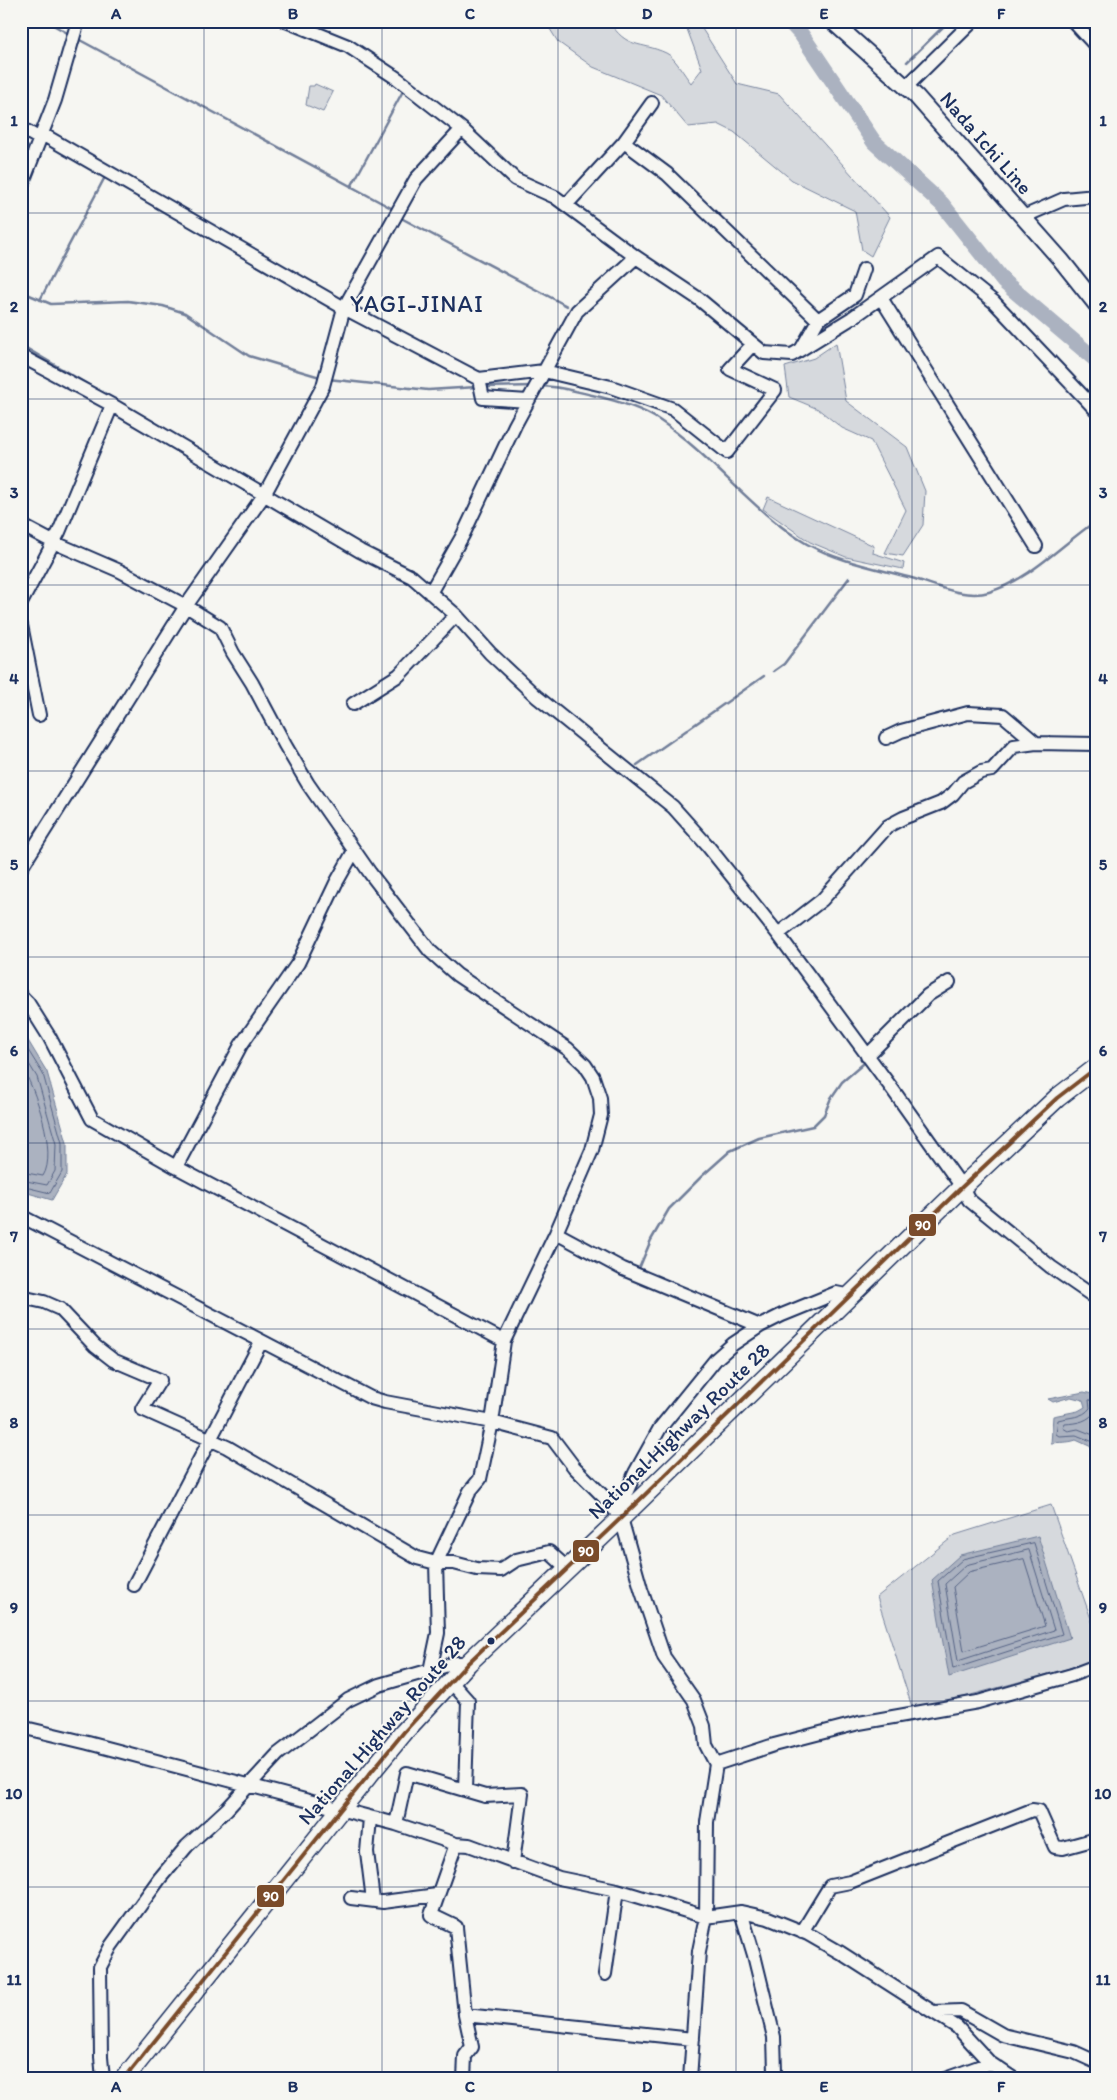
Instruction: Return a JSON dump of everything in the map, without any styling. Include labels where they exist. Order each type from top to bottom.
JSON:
[{"type":"highway","name":"National Highway Route 28","points":[[124,2079],[404,1732],[468,1663],[568,1569],[962,1188],[1057,1098],[1096,1068]]},
{"type":"main road","name":"Nada Ichi Line","points":[[832,21],[906,87],[1061,260],[1096,304]]},
{"type":"street","points":[[21,187],[55,100],[78,21]]},
{"type":"street","points":[[286,21],[348,46],[398,79],[462,129],[515,179],[555,196],[636,257],[699,298],[764,353],[792,355],[800,351],[881,298],[938,257],[994,302],[1096,410]]},
{"type":"street","points":[[906,87],[973,21]]},
{"type":"street","points":[[1073,21],[1096,46]]},
{"type":"street","points":[[566,205],[624,142],[652,103]]},
{"type":"street","points":[[21,128],[41,136],[344,308],[479,379],[543,373],[611,387],[673,410],[727,452],[775,390],[730,369],[753,344]]},
{"type":"street","points":[[21,868],[186,606],[264,495],[323,386],[344,308],[416,179],[462,129]]},
{"type":"street","points":[[624,142],[667,174],[818,320]]},
{"type":"street","points":[[1023,217],[1064,200],[1096,196]]},
{"type":"street","points":[[430,593],[462,535],[529,399],[577,311],[636,257]]},
{"type":"street","points":[[800,351],[818,320],[855,295],[864,269]]},
{"type":"street","points":[[881,298],[1036,546]]},
{"type":"street","points":[[21,356],[112,405],[360,551],[412,576],[456,615],[490,653],[537,697],[673,807],[707,844],[778,934],[969,1200],[1051,1267],[1096,1298]]},
{"type":"street","points":[[479,379],[483,398],[529,399]]},
{"type":"street","points":[[21,603],[53,542],[112,405]]},
{"type":"street","points":[[21,525],[53,542],[98,560],[186,606],[220,627],[298,767],[354,851],[430,951],[457,974],[568,1050],[585,1065],[593,1077],[600,1098],[601,1115],[598,1134],[556,1233],[504,1341],[492,1422],[480,1479],[470,1491],[436,1563],[438,1633],[430,1671]]},
{"type":"street","points":[[353,704],[399,675],[456,615]]},
{"type":"street","points":[[21,625],[39,715]]},
{"type":"street","points":[[886,738],[901,731],[968,713],[1003,715],[1036,743]]},
{"type":"street","points":[[778,934],[822,900],[888,826],[941,803],[953,794],[962,782],[981,772],[992,770],[1014,746],[1036,743],[1096,744]]},
{"type":"street","points":[[176,1167],[241,1045],[298,963],[336,883],[354,851]]},
{"type":"street","points":[[867,1056],[928,995],[949,982]]},
{"type":"street","points":[[21,996],[28,1003],[50,1038],[92,1119],[176,1167],[504,1341]]},
{"type":"street","points":[[21,1216],[371,1398],[492,1422],[552,1438],[574,1466],[607,1500],[621,1518]]},
{"type":"street","points":[[556,1233],[623,1269],[760,1326]]},
{"type":"street","points":[[690,2079],[699,1951],[706,1917],[706,1822],[716,1764],[706,1745],[704,1726],[694,1700],[664,1657],[640,1589],[621,1518],[622,1502],[634,1473],[660,1428],[716,1358],[760,1326],[836,1293],[851,1296]]},
{"type":"street","points":[[21,1298],[44,1302],[60,1309],[95,1346],[113,1360],[160,1380],[142,1409],[211,1438],[416,1558],[436,1563],[454,1563],[477,1569],[501,1570],[516,1560],[549,1552],[568,1569]]},
{"type":"street","points":[[134,1585],[261,1342]]},
{"type":"street","points":[[102,2079],[100,1967],[111,1946],[160,1878],[187,1846],[227,1809],[278,1754],[348,1700],[380,1685],[454,1663],[468,1663]]},
{"type":"street","points":[[716,1764],[774,1745],[859,1723],[978,1702],[1072,1675],[1096,1666]]},
{"type":"street","points":[[451,1682],[468,1701],[465,1790]]},
{"type":"street","points":[[21,1727],[396,1824],[456,1844],[469,1845],[559,1878],[617,1890],[706,1917],[741,1912],[768,1918],[802,1932],[841,1953],[957,2027],[990,2063],[1014,2079]]},
{"type":"street","points":[[396,1824],[406,1773],[485,1796],[522,1794],[513,1862]]},
{"type":"street","points":[[802,1932],[830,1886],[850,1882],[1032,1810],[1039,1811],[1055,1847],[1063,1848],[1096,1839]]},
{"type":"street","points":[[370,1818],[367,1852],[373,1900]]},
{"type":"street","points":[[456,1844],[431,1915],[456,1927],[465,2015],[472,2047],[465,2056],[464,2079]]},
{"type":"street","points":[[605,1974],[617,1890]]},
{"type":"street","points":[[351,1898],[383,1902],[437,1895]]},
{"type":"street","points":[[741,1912],[774,2037],[776,2072],[773,2079]]},
{"type":"street","points":[[933,2012],[961,2011],[1003,2035],[1074,2052],[1096,2062]]},
{"type":"street","points":[[465,2015],[694,2039]]},
{"type":"street","points":[[945,2079],[990,2063]]},
{"type":"shaded area","points":[[545,21],[609,21],[622,37],[628,41],[657,49],[669,55],[691,83],[702,69],[687,29],[689,21],[697,21],[737,84],[779,94],[890,217],[871,256],[862,250],[855,211],[792,180],[734,132],[718,124],[688,127],[661,95],[593,67],[558,42]]},
{"type":"shaded area","points":[[315,84],[333,92],[323,112],[306,105],[309,86],[314,86]]},
{"type":"shaded area","points":[[836,343],[846,401],[907,447],[925,491],[923,525],[903,556],[885,553],[906,510],[871,441],[842,428],[818,409],[789,397],[785,367],[814,358]]},
{"type":"shaded area","points":[[768,497],[874,546],[873,553],[904,563],[903,569],[846,557],[810,542],[763,509]]},
{"type":"shaded area","points":[[1051,1505],[1096,1633],[1096,1661],[945,1702],[912,1707],[877,1597],[955,1535]]},
{"type":"water","points":[[21,1029],[47,1072],[67,1143],[67,1174],[52,1200],[21,1191]]},
{"type":"water","points":[[1084,1392],[1096,1395],[1096,1449],[1076,1440],[1051,1443],[1053,1416],[1078,1411],[1085,1407],[1083,1400],[1071,1397],[1053,1402],[1048,1399]]},
{"type":"water","points":[[1038,1536],[1070,1638],[949,1677],[932,1580],[960,1555]]},
{"type":"waterway","points":[[46,21],[71,35]]},
{"type":"waterway","points":[[789,21],[801,34],[874,142],[942,204],[1004,282],[1096,360]]},
{"type":"waterway","points":[[907,62],[949,21]]},
{"type":"waterway","points":[[78,39],[393,209]]},
{"type":"waterway","points":[[351,187],[403,91]]},
{"type":"waterway","points":[[40,300],[106,175]]},
{"type":"waterway","points":[[401,218],[567,306]]},
{"type":"waterway","points":[[21,245],[27,294],[21,318]]},
{"type":"waterway","points":[[27,294],[51,304],[128,301],[163,306],[185,313],[249,356],[320,377]]},
{"type":"waterway","points":[[21,345],[99,391]]},
{"type":"waterway","points":[[328,379],[428,390],[477,387]]},
{"type":"waterway","points":[[485,387],[532,386]]},
{"type":"waterway","points":[[540,386],[560,388],[600,397],[627,404],[644,411],[679,434],[768,516],[807,544],[832,556],[952,591],[980,594],[1019,579],[1096,521]]},
{"type":"waterway","points":[[774,671],[784,664],[849,578]]},
{"type":"waterway","points":[[637,765],[764,676]]},
{"type":"waterway","points":[[638,1271],[651,1240],[669,1209],[702,1176],[730,1151],[759,1138],[813,1126],[824,1115],[831,1098],[842,1082],[863,1064]]},
{"type":"transit line","name":"90","points":[[124,2079],[404,1732],[468,1663],[621,1518],[962,1187],[1057,1098],[1096,1068]]},
{"type":"district","name":"YAGI-JINAI","points":[[417,304]]}]
